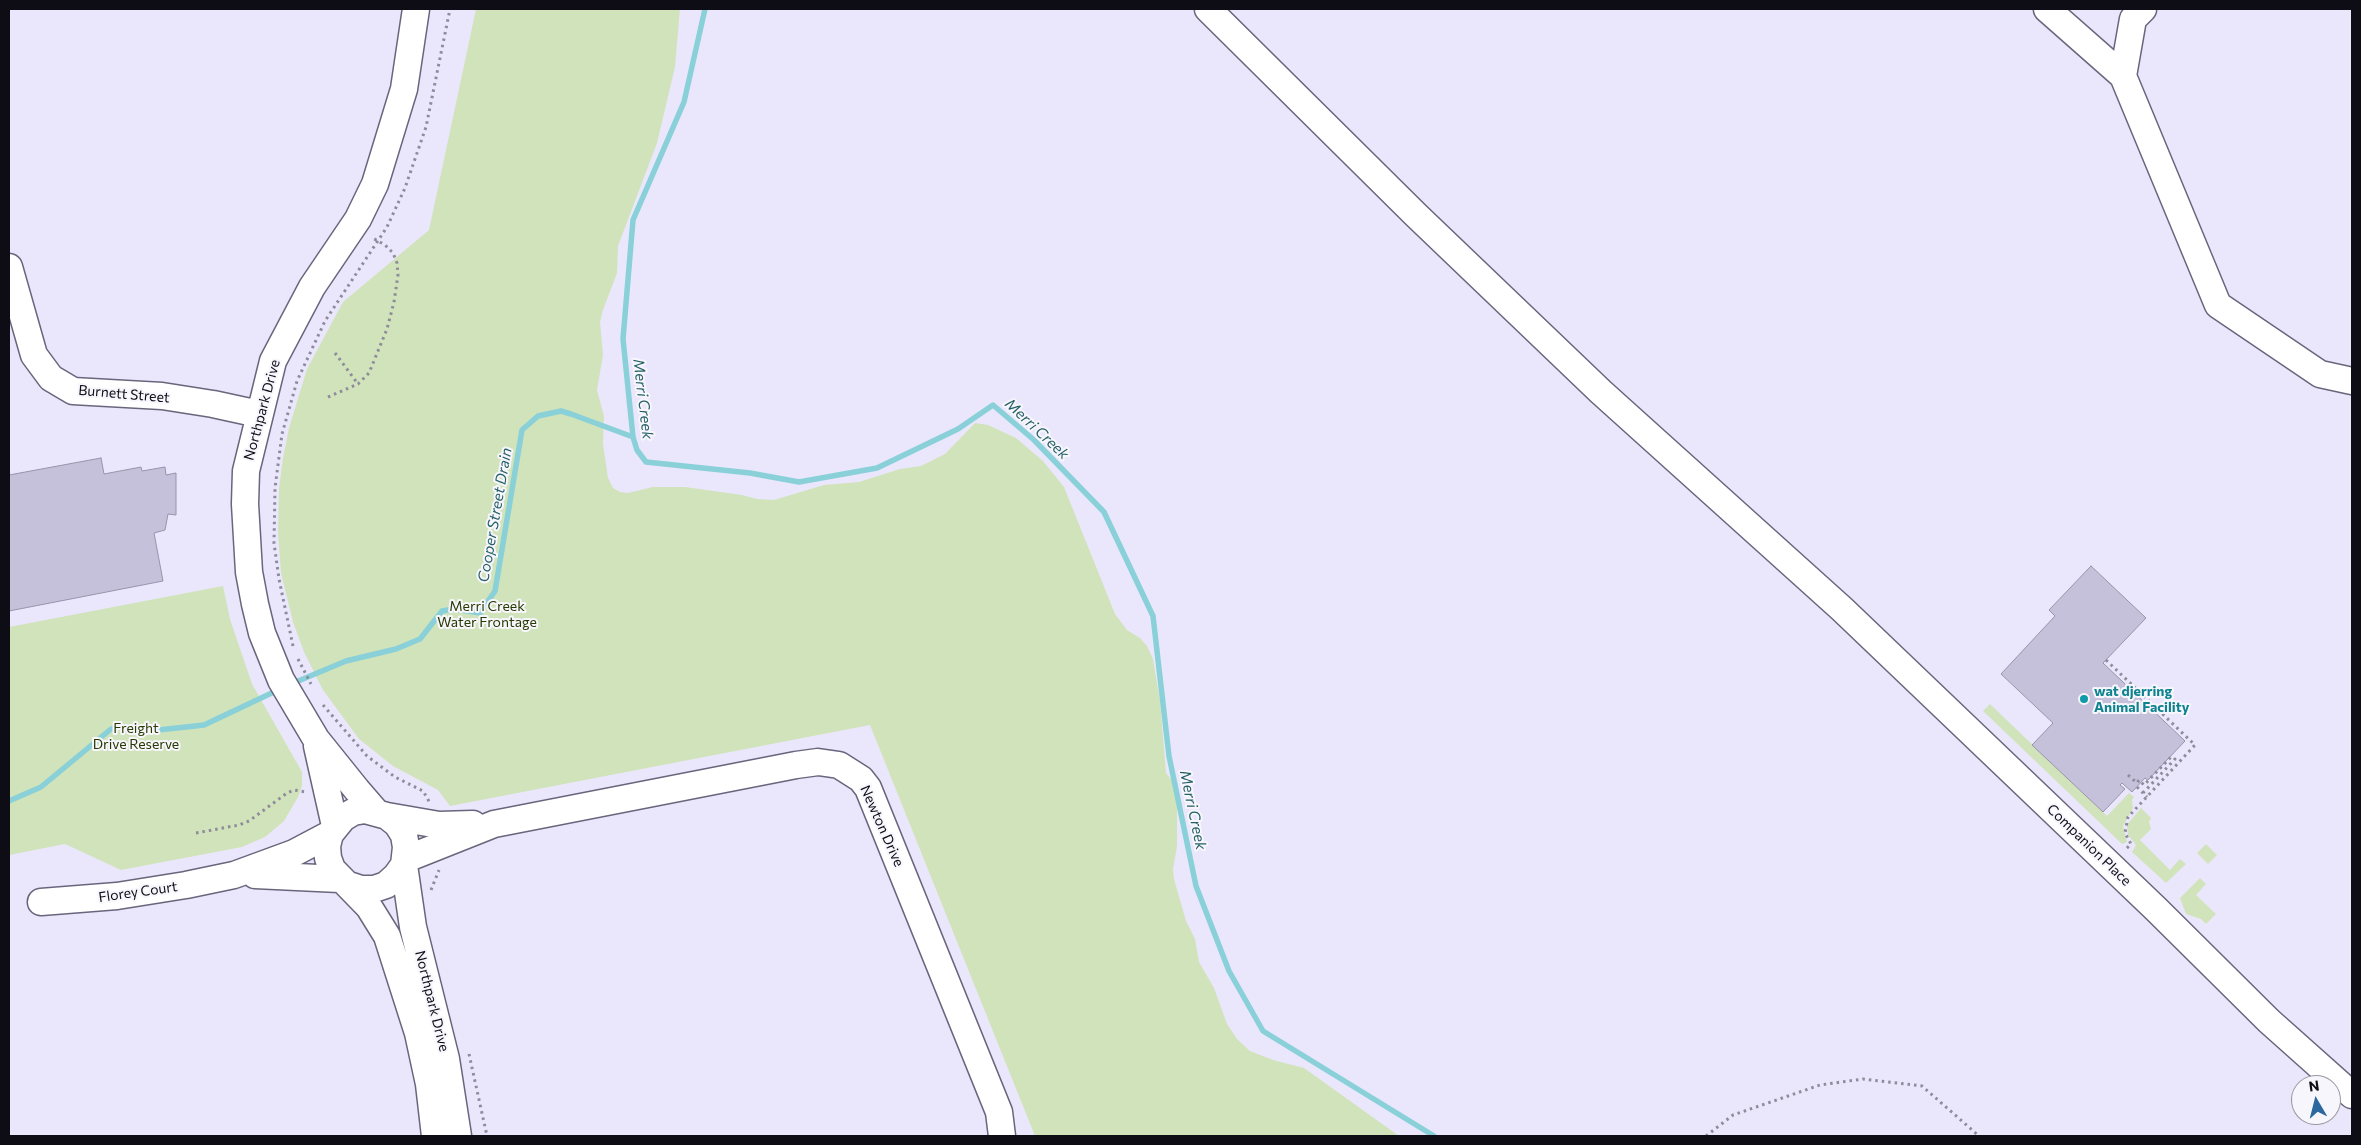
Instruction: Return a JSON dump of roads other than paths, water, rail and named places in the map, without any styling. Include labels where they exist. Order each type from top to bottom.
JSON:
[{"type":"street","name":"Northpark Drive","points":[[332,830],[310,699],[281,680],[283,655],[255,604],[245,533],[246,471],[258,414],[273,361],[312,287],[352,229],[375,184],[404,89],[416,9]]},
{"type":"street","name":"Companion Place","points":[[1208,9],[1416,215],[1594,385],[1849,602],[2269,1021],[2352,1095]]},
{"type":"street","points":[[2047,9],[2123,76],[2218,305],[2320,374],[2352,381]]},
{"type":"street","points":[[2123,76],[2133,19],[2143,9]]},
{"type":"street","name":"Burnett Street","points":[[9,268],[34,355],[51,378],[73,391],[162,396],[214,404],[258,414]]},
{"type":"street","name":"Northpark Drive","points":[[316,738],[356,790],[382,814]]},
{"type":"street","name":"Newton Drive","points":[[382,814],[439,825],[494,824],[796,765],[818,762],[839,765],[861,780],[868,788],[1000,1124],[1011,1127],[1016,1136]]},
{"type":"street","points":[[365,810],[382,814],[397,824],[404,834],[406,847],[404,862],[396,876],[380,887],[361,889],[344,882],[332,870],[328,858],[327,846],[332,830],[353,812],[365,810]]},
{"type":"street","name":"Newton Drive","points":[[404,862],[494,824]]},
{"type":"street","name":"Florey Court","points":[[41,902],[117,896],[234,875],[287,856],[332,830]]},
{"type":"street","name":"Northpark Drive","points":[[404,862],[413,927],[446,1059],[458,1136]]},
{"type":"street","name":"Florey Court","points":[[234,875],[280,874],[344,882]]},
{"type":"street","name":"Northpark Drive","points":[[344,882],[369,907],[387,936],[418,1033],[429,1084],[436,1136]]},
{"type":"waterway","name":"Merri Creek","points":[[705,9],[684,102],[633,220],[623,339],[633,437],[637,450],[646,462],[750,473],[799,482],[877,468],[958,429],[993,405],[1034,440],[1104,512],[1153,616],[1169,756],[1196,886],[1229,971],[1263,1031],[1434,1136]]},
{"type":"waterway","name":"Cooper Street Drain","points":[[291,684],[346,661],[396,649],[420,639],[442,611],[454,609],[480,613],[495,591],[522,430],[538,416],[561,411],[633,437]]},
{"type":"waterway","name":"Cooper Street Drain","points":[[9,801],[41,787],[111,729],[119,726],[149,731],[204,725],[278,690]]},
{"type":"place","name":"wat djerring Animal Facility","points":[[2084,699]]},
{"type":"park label","name":"Merri Creek Water Frontage","points":[[487,614]]},
{"type":"park label","name":"Freight Drive Reserve","points":[[136,736]]}]
